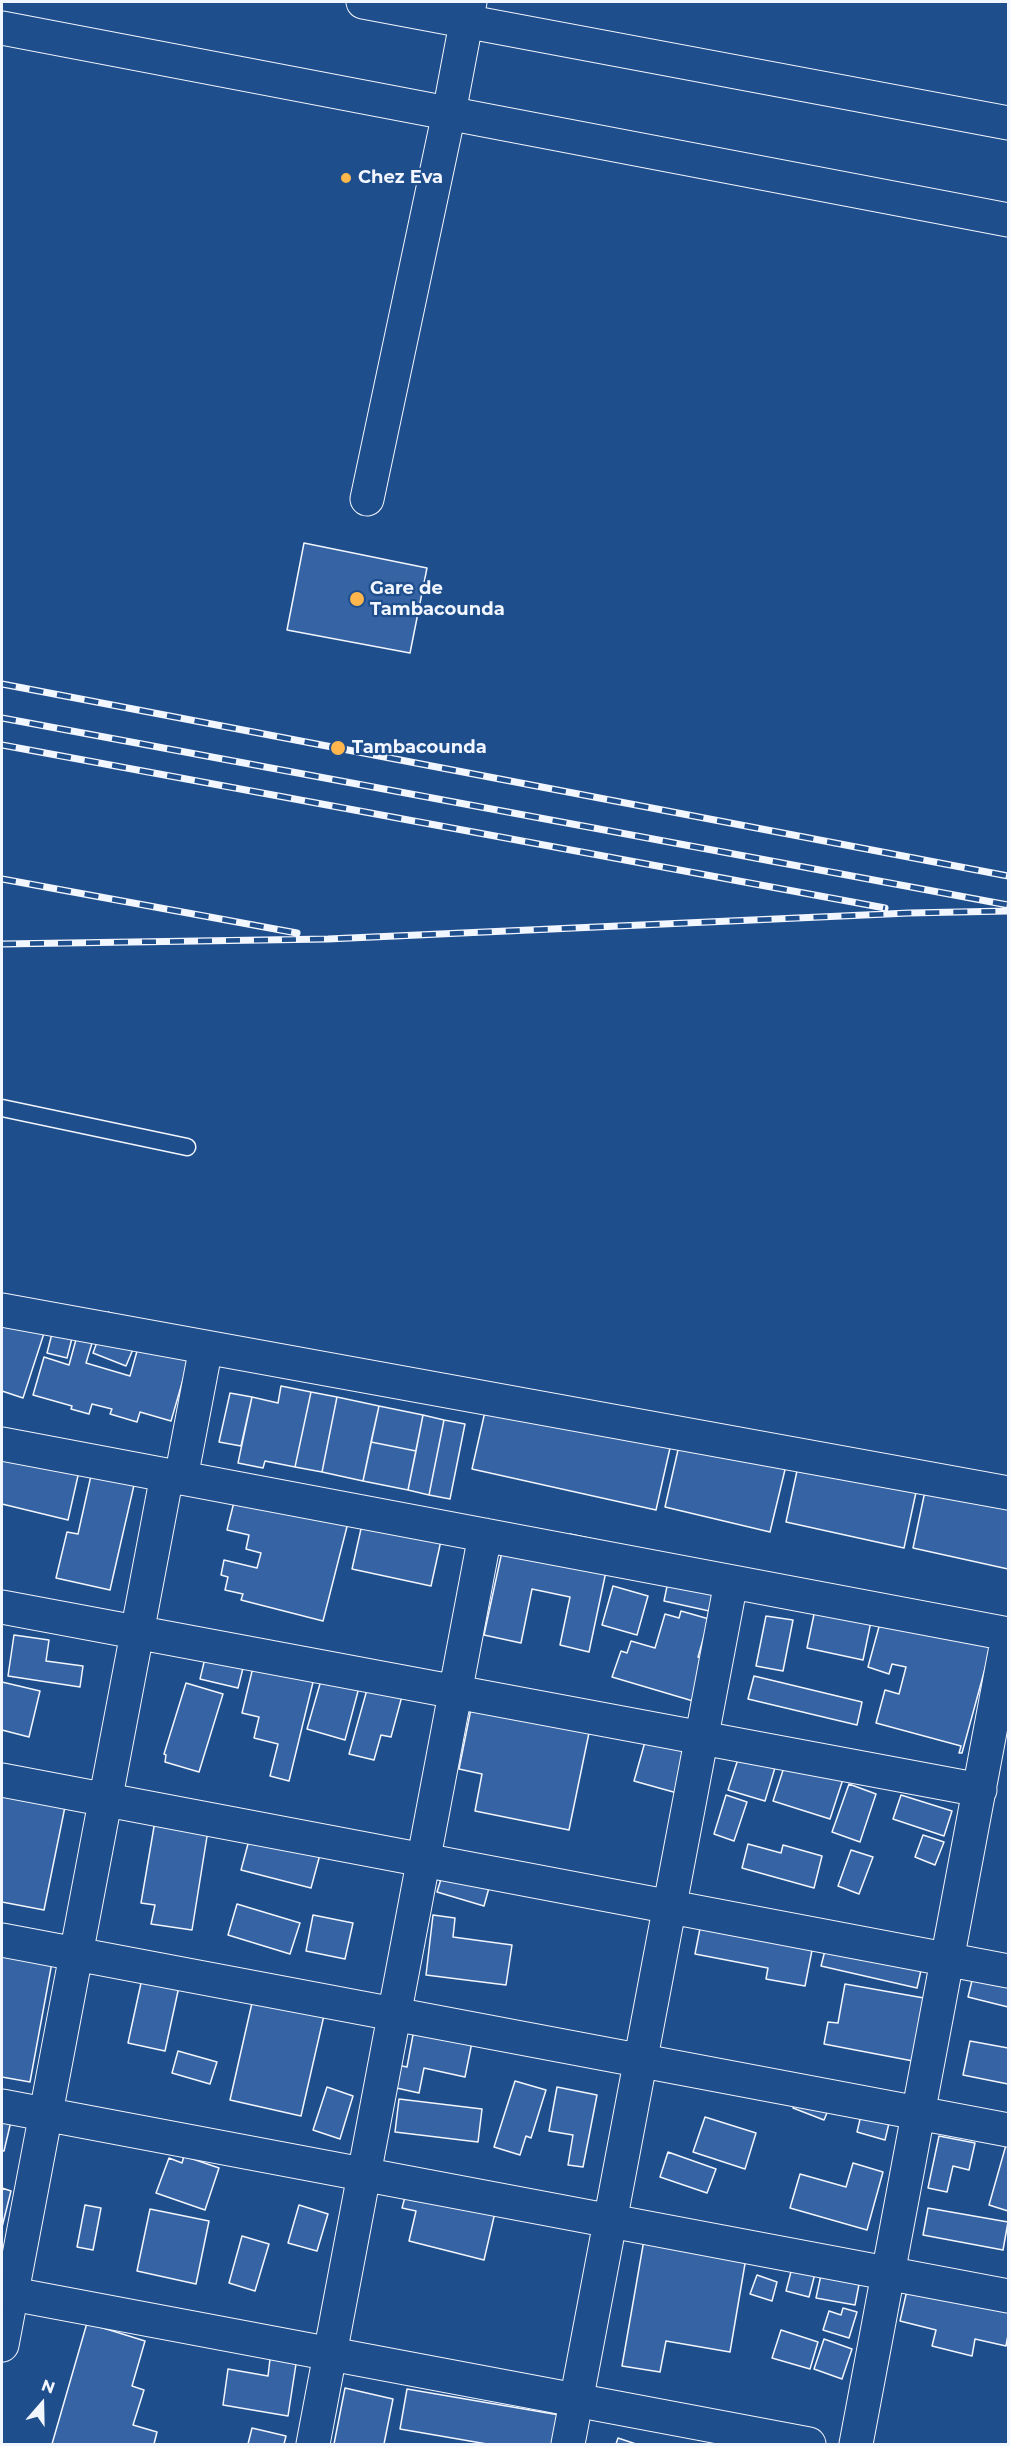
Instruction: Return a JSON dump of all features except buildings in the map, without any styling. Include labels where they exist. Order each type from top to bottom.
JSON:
[{"type":"main road","points":[[363,2],[468,11],[1008,123]]},
{"type":"main road","points":[[367,499],[468,11]]},
{"type":"main road","points":[[2,28],[1008,220]]},
{"type":"main road","points":[[2,1310],[1008,1494]]},
{"type":"main road","points":[[2,2345],[6,2293],[46,2114],[137,1632],[206,1347]]},
{"type":"main road","points":[[2,1444],[1008,1635],[856,2445]]},
{"type":"main road","points":[[313,2445],[485,1535]]},
{"type":"main road","points":[[568,2445],[731,1582]]},
{"type":"main road","points":[[2,1606],[980,1790]]},
{"type":"main road","points":[[2,1780],[1008,1971]]},
{"type":"main road","points":[[2,1940],[1008,2130]]},
{"type":"main road","points":[[2,2106],[1008,2296]]},
{"type":"main road","points":[[6,2293],[808,2445]]},
{"type":"lane","points":[[2,1108],[187,1147]]},
{"type":"railway","points":[[2,684],[1008,876]]},
{"type":"railway","points":[[2,718],[1008,905]]},
{"type":"railway","points":[[2,745],[885,908]]},
{"type":"railway","points":[[2,879],[297,933]]},
{"type":"railway","points":[[2,944],[328,939],[909,913],[1008,911]]},
{"type":"place","name":"Chez Eva","points":[[346,178]]},
{"type":"place","name":"Gare de Tambacounda","points":[[357,599]]},
{"type":"place","name":"Tambacounda","points":[[338,748]]}]
